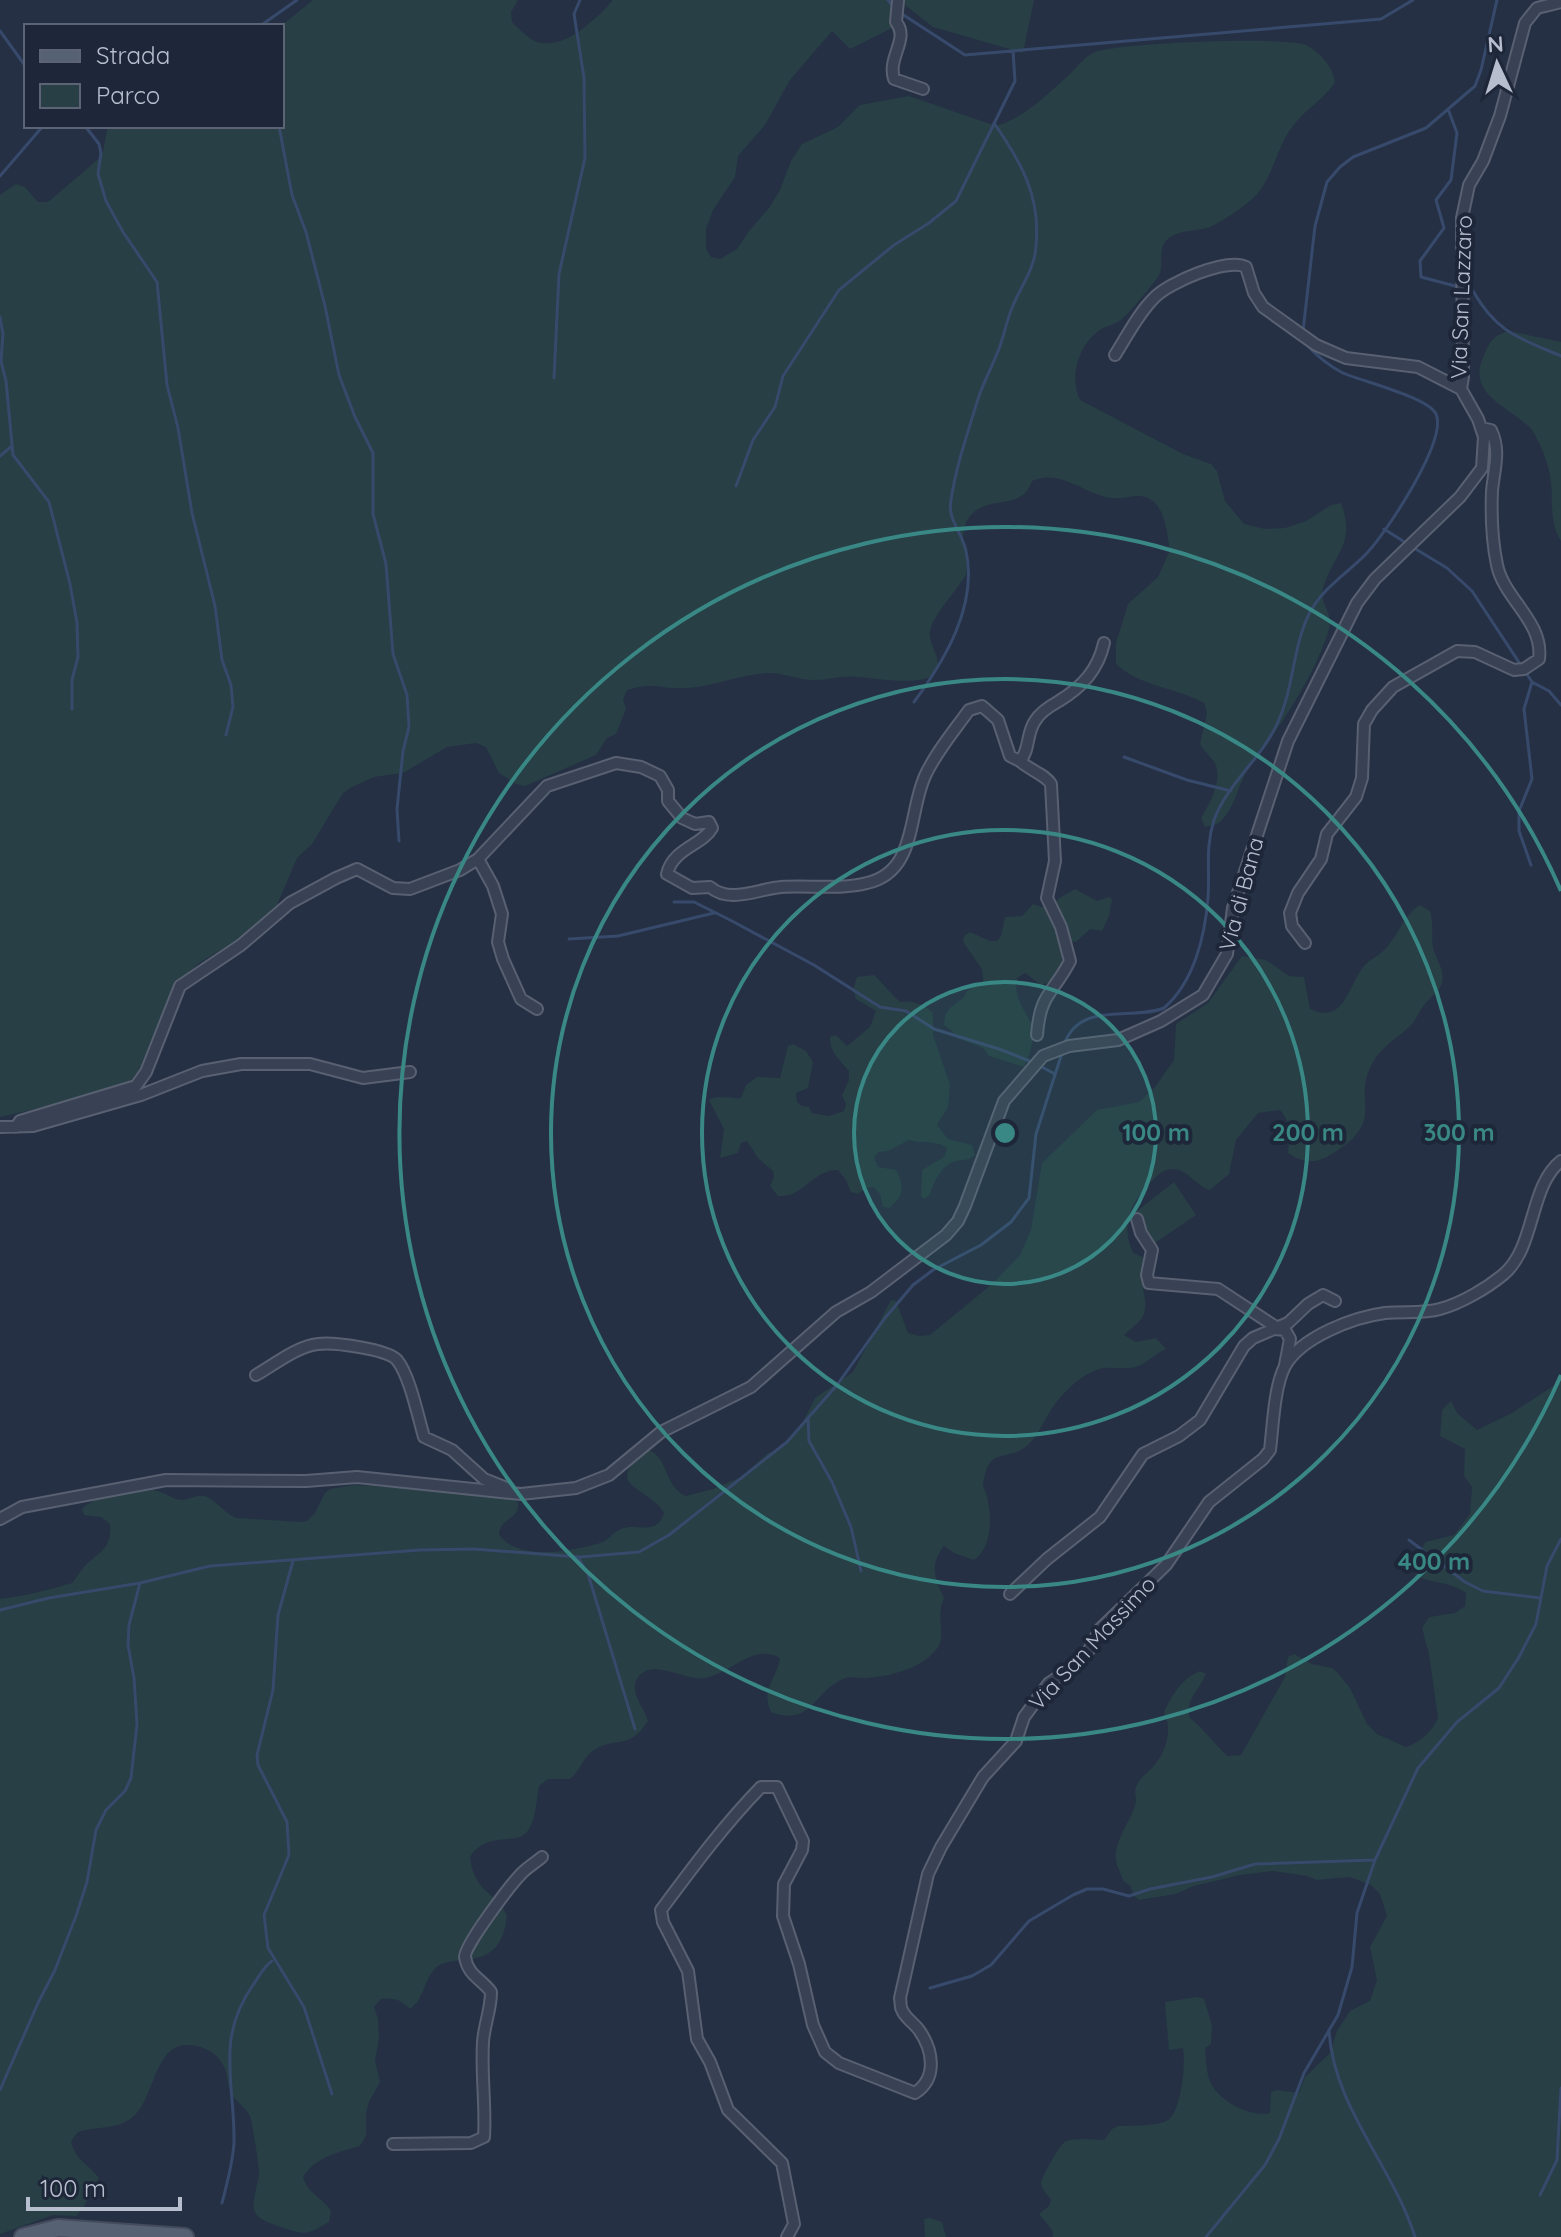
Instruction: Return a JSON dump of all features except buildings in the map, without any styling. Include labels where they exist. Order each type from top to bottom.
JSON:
[{"type":"main road","points":[[23,2237],[58,2228],[185,2237]]},
{"type":"street","points":[[898,0],[896,22],[902,31],[891,64],[894,79],[923,89]]},
{"type":"street","name":"Via San Lazzaro","points":[[1115,355],[1156,295],[1218,265],[1238,263],[1246,267],[1254,293],[1263,307],[1316,345],[1346,358],[1418,367],[1461,389],[1462,218],[1469,185],[1483,161],[1500,116],[1525,23],[1537,8],[1561,2]]},
{"type":"street","name":"Via di Bana","points":[[0,1519],[22,1507],[166,1480],[306,1481],[357,1477],[521,1494],[576,1488],[609,1475],[661,1432],[751,1387],[836,1312],[871,1292],[946,1235],[958,1221],[1004,1101],[1043,1056],[1069,1046],[1118,1040],[1161,1021],[1203,995],[1227,954],[1233,908],[1248,857],[1295,727],[1357,603],[1375,579],[1460,497],[1482,468],[1484,437],[1461,389]]},
{"type":"street","points":[[1305,943],[1292,926],[1290,913],[1298,893],[1321,859],[1327,834],[1356,797],[1362,778],[1364,724],[1372,710],[1393,687],[1457,651],[1475,652],[1514,670],[1524,669],[1539,659],[1535,630],[1504,584],[1496,562],[1492,492],[1497,452],[1491,430],[1481,428]]},
{"type":"street","points":[[1020,761],[1026,754],[1029,733],[1037,717],[1087,680],[1104,643]]},
{"type":"street","points":[[16,1127],[20,1121],[136,1086],[146,1072],[180,986],[241,945],[290,903],[309,891],[357,869],[393,888],[410,889],[460,870],[478,859],[547,786],[616,763],[628,763],[660,776],[668,790],[668,801],[682,818],[695,824],[709,822],[712,828],[709,834],[697,839],[669,865],[667,874],[692,888],[710,887],[716,892],[742,896],[779,887],[867,883],[890,874],[903,858],[923,780],[969,710],[982,706],[996,716],[1010,756],[1047,778],[1051,784],[1055,861],[1047,898],[1061,927],[1070,961],[1042,1002],[1037,1035]]},
{"type":"street","points":[[478,859],[493,886],[502,914],[498,942],[503,959],[521,999],[537,1009]]},
{"type":"street","points":[[0,1127],[33,1126],[141,1095],[202,1071],[241,1064],[310,1064],[363,1078],[410,1072]]},
{"type":"street","points":[[1285,1367],[1299,1348],[1323,1333],[1381,1314],[1439,1309],[1472,1295],[1504,1273],[1520,1255],[1544,1184],[1561,1161]]},
{"type":"street","points":[[1137,1219],[1141,1233],[1152,1250],[1147,1275],[1149,1283],[1218,1289],[1274,1328],[1288,1333],[1290,1339],[1285,1367]]},
{"type":"street","points":[[1010,1594],[1047,1559],[1100,1517],[1143,1454],[1179,1436],[1200,1420],[1236,1356],[1253,1338],[1288,1323],[1316,1298],[1323,1295],[1335,1301]]},
{"type":"street","points":[[256,1375],[317,1344],[367,1349],[391,1356],[404,1375],[424,1437],[452,1450],[484,1479],[521,1494]]},
{"type":"street","name":"Via San Massimo","points":[[787,2237],[794,2224],[782,2163],[728,2110],[710,2062],[697,2039],[688,1971],[663,1922],[661,1910],[716,1835],[761,1787],[777,1787],[803,1841],[802,1850],[784,1884],[783,1916],[799,1964],[813,2025],[825,2052],[839,2063],[915,2093],[924,2087],[931,2073],[931,2055],[918,2028],[902,2012],[900,1998],[928,1874],[941,1847],[983,1777],[1016,1741],[1024,1717],[1049,1683],[1075,1666],[1089,1650],[1100,1629],[1166,1565],[1209,1502],[1270,1450],[1285,1367]]},
{"type":"street","points":[[393,2144],[471,2143],[484,2137],[483,2041],[491,1992],[470,1972],[465,1953],[468,1944],[509,1889],[542,1857]]},
{"type":"green space","points":[[313,0],[518,0],[511,12],[512,22],[534,41],[548,43],[580,31],[613,0],[1034,0],[1023,53],[933,27],[905,5],[901,19],[890,29],[850,49],[832,31],[790,80],[765,125],[738,156],[735,177],[713,210],[706,229],[706,249],[711,257],[720,259],[737,249],[769,208],[802,144],[838,127],[860,105],[909,96],[996,126],[1036,104],[1089,55],[1106,49],[1267,41],[1306,45],[1316,52],[1329,66],[1335,82],[1287,135],[1259,192],[1215,224],[1169,238],[1162,247],[1158,277],[1122,319],[1092,336],[1081,353],[1076,372],[1080,400],[1183,454],[1211,464],[1217,471],[1225,501],[1244,524],[1265,529],[1285,528],[1341,503],[1345,517],[1345,540],[1322,594],[1330,624],[1324,645],[1302,690],[1249,768],[1222,820],[1205,827],[1201,818],[1217,782],[1213,760],[1200,744],[1207,713],[1204,703],[1136,678],[1116,664],[1116,643],[1128,604],[1158,577],[1170,550],[1161,512],[1149,498],[1111,498],[1062,480],[1042,478],[1032,481],[1027,491],[1019,497],[980,508],[971,514],[963,538],[966,575],[932,626],[930,637],[938,663],[935,673],[929,677],[910,681],[852,677],[814,680],[766,673],[688,688],[637,687],[627,690],[623,699],[626,709],[616,734],[607,738],[596,755],[525,786],[499,773],[486,747],[476,743],[447,747],[403,773],[374,777],[352,787],[343,793],[312,844],[297,858],[277,905],[242,937],[199,963],[172,989],[135,1080],[102,1094],[0,1117],[0,195],[16,184],[25,187],[38,202],[48,202],[102,156],[108,128],[284,128],[283,24]]},
{"type":"green space","points":[[1509,331],[1561,342],[1561,541],[1553,517],[1549,471],[1536,437],[1529,427],[1490,397],[1480,379],[1480,368],[1488,346],[1493,339]]},
{"type":"green space","points":[[1075,889],[1097,901],[1112,899],[1109,916],[1102,931],[1090,929],[1076,942],[1066,941],[1060,968],[1048,983],[1041,985],[1025,973],[1017,978],[1018,996],[1033,1032],[1024,1067],[989,1056],[983,1048],[955,1037],[944,1025],[945,1015],[967,991],[983,982],[982,969],[963,942],[964,936],[970,932],[997,941],[1005,917],[1022,916],[1033,904],[1052,908],[1058,899]]},
{"type":"green space","points":[[1420,905],[1430,911],[1433,947],[1441,968],[1442,982],[1412,1024],[1375,1059],[1365,1088],[1364,1121],[1347,1144],[1317,1161],[1297,1158],[1288,1153],[1290,1135],[1280,1110],[1258,1113],[1236,1140],[1229,1174],[1210,1190],[1183,1172],[1169,1169],[1138,1197],[1129,1214],[1127,1232],[1133,1253],[1145,1258],[1142,1274],[1145,1310],[1139,1321],[1124,1335],[1136,1342],[1156,1338],[1166,1349],[1135,1367],[1104,1368],[1083,1377],[1055,1404],[1028,1445],[989,1464],[983,1486],[989,1504],[990,1526],[981,1554],[974,1560],[944,1546],[936,1559],[936,1578],[944,1598],[940,1614],[941,1639],[935,1651],[921,1663],[895,1673],[843,1679],[804,1712],[795,1715],[771,1712],[768,1690],[780,1658],[770,1654],[752,1656],[705,1678],[662,1670],[646,1671],[639,1676],[635,1687],[648,1721],[641,1730],[628,1740],[594,1750],[570,1779],[548,1779],[539,1786],[534,1819],[524,1835],[485,1843],[470,1857],[480,1885],[507,1915],[503,1935],[495,1948],[485,1955],[441,1965],[433,1971],[418,2001],[410,2009],[390,1998],[381,1999],[374,2007],[379,2038],[375,2061],[380,2082],[366,2113],[366,2136],[360,2146],[321,2160],[303,2177],[308,2188],[331,2211],[329,2222],[303,2233],[271,2224],[257,2215],[254,2204],[259,2171],[250,2116],[233,2095],[219,2058],[204,2048],[186,2045],[176,2048],[161,2063],[135,2115],[115,2125],[78,2132],[71,2141],[79,2158],[99,2178],[76,2216],[53,2215],[0,2234],[0,1599],[72,1583],[107,1545],[110,1524],[101,1517],[84,1515],[82,1509],[86,1505],[118,1493],[153,1490],[178,1500],[204,1496],[237,1518],[301,1522],[307,1521],[315,1513],[330,1489],[354,1485],[469,1492],[514,1499],[518,1508],[499,1534],[507,1543],[518,1548],[546,1552],[603,1542],[627,1527],[657,1525],[664,1513],[628,1479],[634,1462],[649,1450],[660,1459],[674,1486],[686,1496],[741,1477],[768,1453],[788,1443],[815,1398],[853,1372],[891,1300],[896,1301],[908,1333],[930,1335],[992,1284],[1020,1255],[1031,1230],[1042,1163],[1097,1110],[1139,1102],[1155,1087],[1174,1060],[1176,1024],[1208,1003],[1242,956],[1266,960],[1289,976],[1304,977],[1310,1009],[1331,1012],[1345,1000],[1366,964],[1385,949],[1409,914]]},
{"type":"green space","points":[[874,975],[900,1002],[918,1003],[933,1013],[933,1035],[950,1084],[948,1107],[937,1125],[948,1139],[972,1145],[975,1155],[946,1166],[930,1195],[924,1199],[921,1197],[922,1170],[944,1157],[947,1148],[909,1140],[888,1151],[878,1152],[874,1158],[878,1167],[896,1170],[901,1181],[900,1195],[889,1208],[883,1207],[880,1194],[873,1187],[858,1194],[851,1192],[838,1170],[821,1174],[795,1193],[778,1196],[770,1186],[773,1171],[758,1158],[747,1141],[741,1143],[738,1153],[720,1158],[724,1129],[709,1100],[741,1098],[746,1085],[757,1077],[780,1078],[788,1046],[793,1044],[806,1051],[813,1062],[808,1088],[796,1093],[797,1102],[809,1107],[812,1113],[829,1116],[844,1111],[846,1104],[842,1095],[849,1080],[849,1071],[833,1051],[830,1037],[836,1035],[847,1046],[870,1027],[876,1011],[856,999],[853,989],[857,977]]},
{"type":"green space","points":[[1174,1182],[1196,1215],[1155,1243],[1149,1242],[1137,1211]]},
{"type":"green space","points":[[1561,1381],[1561,2237],[1053,2237],[1052,2230],[1039,2214],[1051,2200],[1041,2183],[1063,2143],[1104,2140],[1118,2126],[1163,2122],[1168,2120],[1176,2107],[1184,2055],[1183,2048],[1169,2050],[1165,2002],[1198,1997],[1204,1999],[1212,2025],[1211,2044],[1205,2048],[1210,2081],[1227,2101],[1244,2110],[1262,2114],[1270,2113],[1271,2092],[1299,2093],[1305,2077],[1330,2053],[1337,2031],[1350,2011],[1370,2001],[1377,1980],[1370,1947],[1387,1916],[1380,1894],[1371,1885],[1350,1877],[1317,1880],[1273,1871],[1240,1875],[1175,1894],[1139,1900],[1134,1896],[1116,1862],[1117,1846],[1135,1806],[1136,1786],[1164,1749],[1168,1727],[1164,1712],[1170,1699],[1188,1678],[1200,1671],[1206,1674],[1189,1706],[1190,1718],[1227,1756],[1241,1755],[1285,1677],[1288,1657],[1294,1654],[1337,1672],[1350,1688],[1367,1724],[1377,1734],[1406,1747],[1425,1736],[1438,1718],[1422,1628],[1429,1617],[1455,1613],[1465,1606],[1466,1593],[1454,1586],[1415,1575],[1416,1562],[1425,1542],[1454,1535],[1470,1514],[1472,1487],[1464,1476],[1465,1449],[1440,1436],[1442,1410],[1451,1401],[1457,1413],[1477,1430],[1512,1413]]},
{"type":"green space","points":[[924,2219],[942,2222],[946,2237],[925,2237]]},
{"type":"waterway","points":[[263,24],[297,0]]},
{"type":"waterway","points":[[554,378],[559,274],[585,158],[584,78],[574,14],[580,0]]},
{"type":"waterway","points":[[888,0],[895,9]]},
{"type":"waterway","points":[[902,14],[965,55],[1381,19],[1413,0]]},
{"type":"waterway","points":[[1303,331],[1315,226],[1327,182],[1353,157],[1426,128],[1475,86],[1497,0]]},
{"type":"waterway","points":[[0,31],[24,64]]},
{"type":"waterway","points":[[736,486],[753,440],[775,407],[783,376],[839,290],[894,245],[956,201],[1015,81],[1013,51]]},
{"type":"waterway","points":[[1448,109],[1457,133],[1451,180],[1436,200],[1444,228],[1420,261],[1421,277],[1459,287]]},
{"type":"waterway","points":[[914,702],[947,650],[963,611],[968,571],[964,544],[951,513],[953,487],[980,392],[1035,254],[1037,228],[1032,195],[1013,152],[994,123]]},
{"type":"waterway","points":[[0,176],[41,128]]},
{"type":"waterway","points":[[87,128],[99,144],[98,174],[106,201],[157,282],[167,385],[178,428],[192,513],[215,606],[222,660],[231,685],[233,707],[226,735]]},
{"type":"waterway","points":[[279,128],[292,195],[306,232],[339,375],[373,453],[373,514],[386,564],[393,654],[407,695],[409,727],[403,751],[397,809],[399,841]]},
{"type":"waterway","points":[[1466,289],[1473,291],[1500,325],[1561,356]]},
{"type":"waterway","points":[[0,317],[3,334],[1,361],[6,381],[13,455],[49,502],[70,584],[77,623],[78,657],[72,680],[72,709]]},
{"type":"waterway","points":[[1065,1042],[1083,1021],[1108,1014],[1151,1012],[1164,1008],[1183,985],[1196,958],[1204,928],[1214,820],[1235,783],[1270,737],[1283,711],[1299,641],[1309,614],[1321,596],[1367,553],[1387,526],[1413,486],[1433,444],[1436,414],[1430,408],[1408,396],[1343,373],[1322,360],[1305,343]]},
{"type":"waterway","points":[[0,456],[12,446]]},
{"type":"waterway","points":[[1384,529],[1406,543]]},
{"type":"waterway","points":[[1414,548],[1447,568],[1472,591],[1532,682],[1549,691],[1561,705]]},
{"type":"waterway","points":[[1531,865],[1519,831],[1519,811],[1532,779],[1524,709],[1532,682]]},
{"type":"waterway","points":[[1124,757],[1187,780],[1231,791]]},
{"type":"waterway","points":[[674,902],[694,902],[730,920],[814,965],[880,1007],[906,1011],[934,1029],[1032,1062]]},
{"type":"waterway","points":[[569,939],[618,936],[714,913]]},
{"type":"waterway","points":[[0,1610],[210,1566],[420,1550],[473,1549],[580,1557],[639,1552],[669,1535],[787,1442],[837,1385],[913,1285],[933,1270],[981,1245],[1011,1222],[1029,1198],[1036,1134],[1062,1053]]},
{"type":"waterway","points":[[1040,1066],[1055,1074]]},
{"type":"waterway","points":[[808,1418],[809,1441],[832,1482],[851,1527],[861,1571]]},
{"type":"waterway","points":[[1206,2237],[1265,2165],[1279,2139],[1304,2073],[1338,2015],[1352,1967],[1357,1913],[1375,1860],[1418,1768],[1457,1722],[1499,1688],[1519,1657],[1536,1624],[1547,1566],[1561,1539]]},
{"type":"waterway","points":[[1409,1540],[1465,1582],[1483,1591],[1540,1598]]},
{"type":"waterway","points":[[579,1559],[588,1574],[635,1729]]},
{"type":"waterway","points":[[293,1561],[278,1615],[273,1690],[257,1755],[258,1765],[287,1822],[289,1855],[264,1915],[268,1948],[304,2007],[332,2094]]},
{"type":"waterway","points":[[0,2090],[76,1916],[87,1882],[96,1830],[106,1810],[125,1791],[131,1778],[137,1724],[128,1645],[129,1625],[140,1583]]},
{"type":"waterway","points":[[930,1988],[972,1976],[991,1965],[1029,1921],[1087,1889],[1103,1889],[1129,1896],[1255,1864],[1375,1860]]},
{"type":"waterway","points":[[222,2203],[234,2142],[230,2062],[234,2024],[253,1985],[272,1961]]},
{"type":"waterway","points":[[1329,2030],[1341,2085],[1393,2186],[1415,2237]]},
{"type":"waterway","points":[[1540,2195],[1557,2160],[1561,2088]]}]
